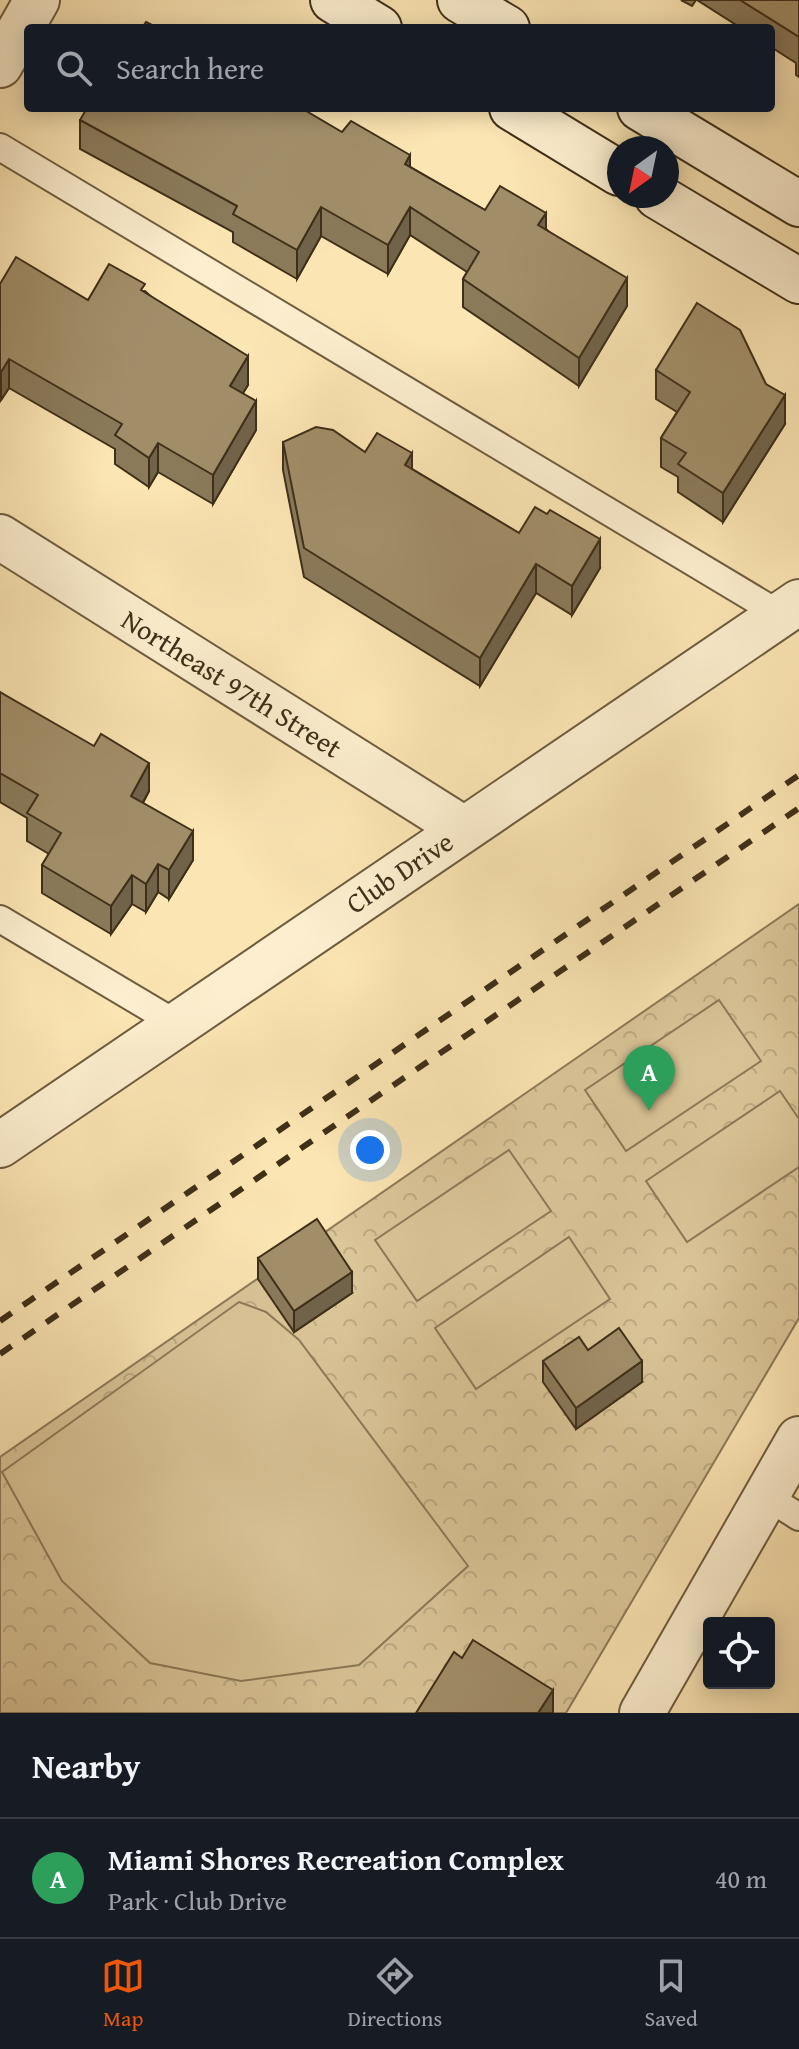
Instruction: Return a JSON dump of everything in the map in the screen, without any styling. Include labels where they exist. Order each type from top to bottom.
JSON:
[{"type":"street","points":[[0,65],[37,0]]},
{"type":"street","points":[[333,0],[372,24]]},
{"type":"street","points":[[460,0],[500,24]]},
{"type":"street","points":[[519,112],[607,166]]},
{"type":"street","points":[[647,112],[799,204]]},
{"type":"street","points":[[677,208],[799,281]]},
{"type":"street","name":"Northeast 97th Street","points":[[0,537],[464,829]]},
{"type":"street","name":"Club Drive","points":[[0,1145],[175,1023],[790,608]]},
{"type":"street","points":[[642,1713],[782,1506],[799,1439]]},
{"type":"lane","points":[[0,147],[790,608]]},
{"type":"lane","points":[[0,919],[175,1023]]},
{"type":"green space","points":[[799,904],[799,1318],[566,1713],[0,1713],[0,1457]]},
{"type":"green space","points":[[719,1000],[761,1061],[626,1151],[585,1090]]},
{"type":"green space","points":[[780,1091],[799,1119],[799,1167],[687,1242],[646,1181]]},
{"type":"green space","points":[[509,1150],[551,1211],[417,1301],[375,1240]]},
{"type":"green space","points":[[569,1237],[610,1299],[476,1389],[435,1328]]},
{"type":"green space","points":[[239,1302],[266,1312],[299,1340],[468,1566],[359,1665],[241,1681],[150,1663],[62,1581],[2,1472]]},
{"type":"building","points":[[740,0],[799,0],[799,37]]},
{"type":"building","points":[[85,112],[308,112],[342,132],[351,121],[410,155],[405,164],[485,210],[500,186],[546,213],[538,225],[627,278],[579,358],[463,279],[479,252],[410,207],[388,245],[321,207],[297,250],[233,214],[237,206],[80,120]]},
{"type":"building","points":[[16,257],[88,300],[109,264],[145,284],[141,290],[248,356],[230,386],[256,401],[213,475],[158,443],[149,458],[115,435],[122,424],[9,359],[0,371],[0,284]]},
{"type":"building","points":[[697,303],[740,330],[766,384],[785,395],[723,493],[678,464],[686,453],[661,438],[690,392],[656,370]]},
{"type":"building","points":[[316,427],[333,430],[365,452],[377,433],[412,453],[405,465],[519,533],[535,507],[547,514],[550,510],[600,539],[572,586],[536,564],[480,658],[304,548],[283,442]]},
{"type":"building","points":[[0,692],[94,746],[101,734],[149,763],[131,796],[193,831],[169,870],[158,864],[146,884],[132,875],[111,906],[42,865],[61,833],[27,813],[38,795],[0,773]]},
{"type":"building","points":[[317,1219],[352,1272],[294,1311],[258,1258]]},
{"type":"building","points":[[619,1328],[642,1361],[576,1408],[543,1361],[579,1337],[588,1350]]},
{"type":"building","points":[[473,1640],[553,1690],[538,1713],[416,1713],[454,1652],[462,1658]]},
{"type":"railway","points":[[0,1321],[799,775]]},
{"type":"railway","points":[[0,1354],[799,808]]},
{"type":"place","name":"Miami Shores Recreation Complex","points":[[649,1111]]}]
